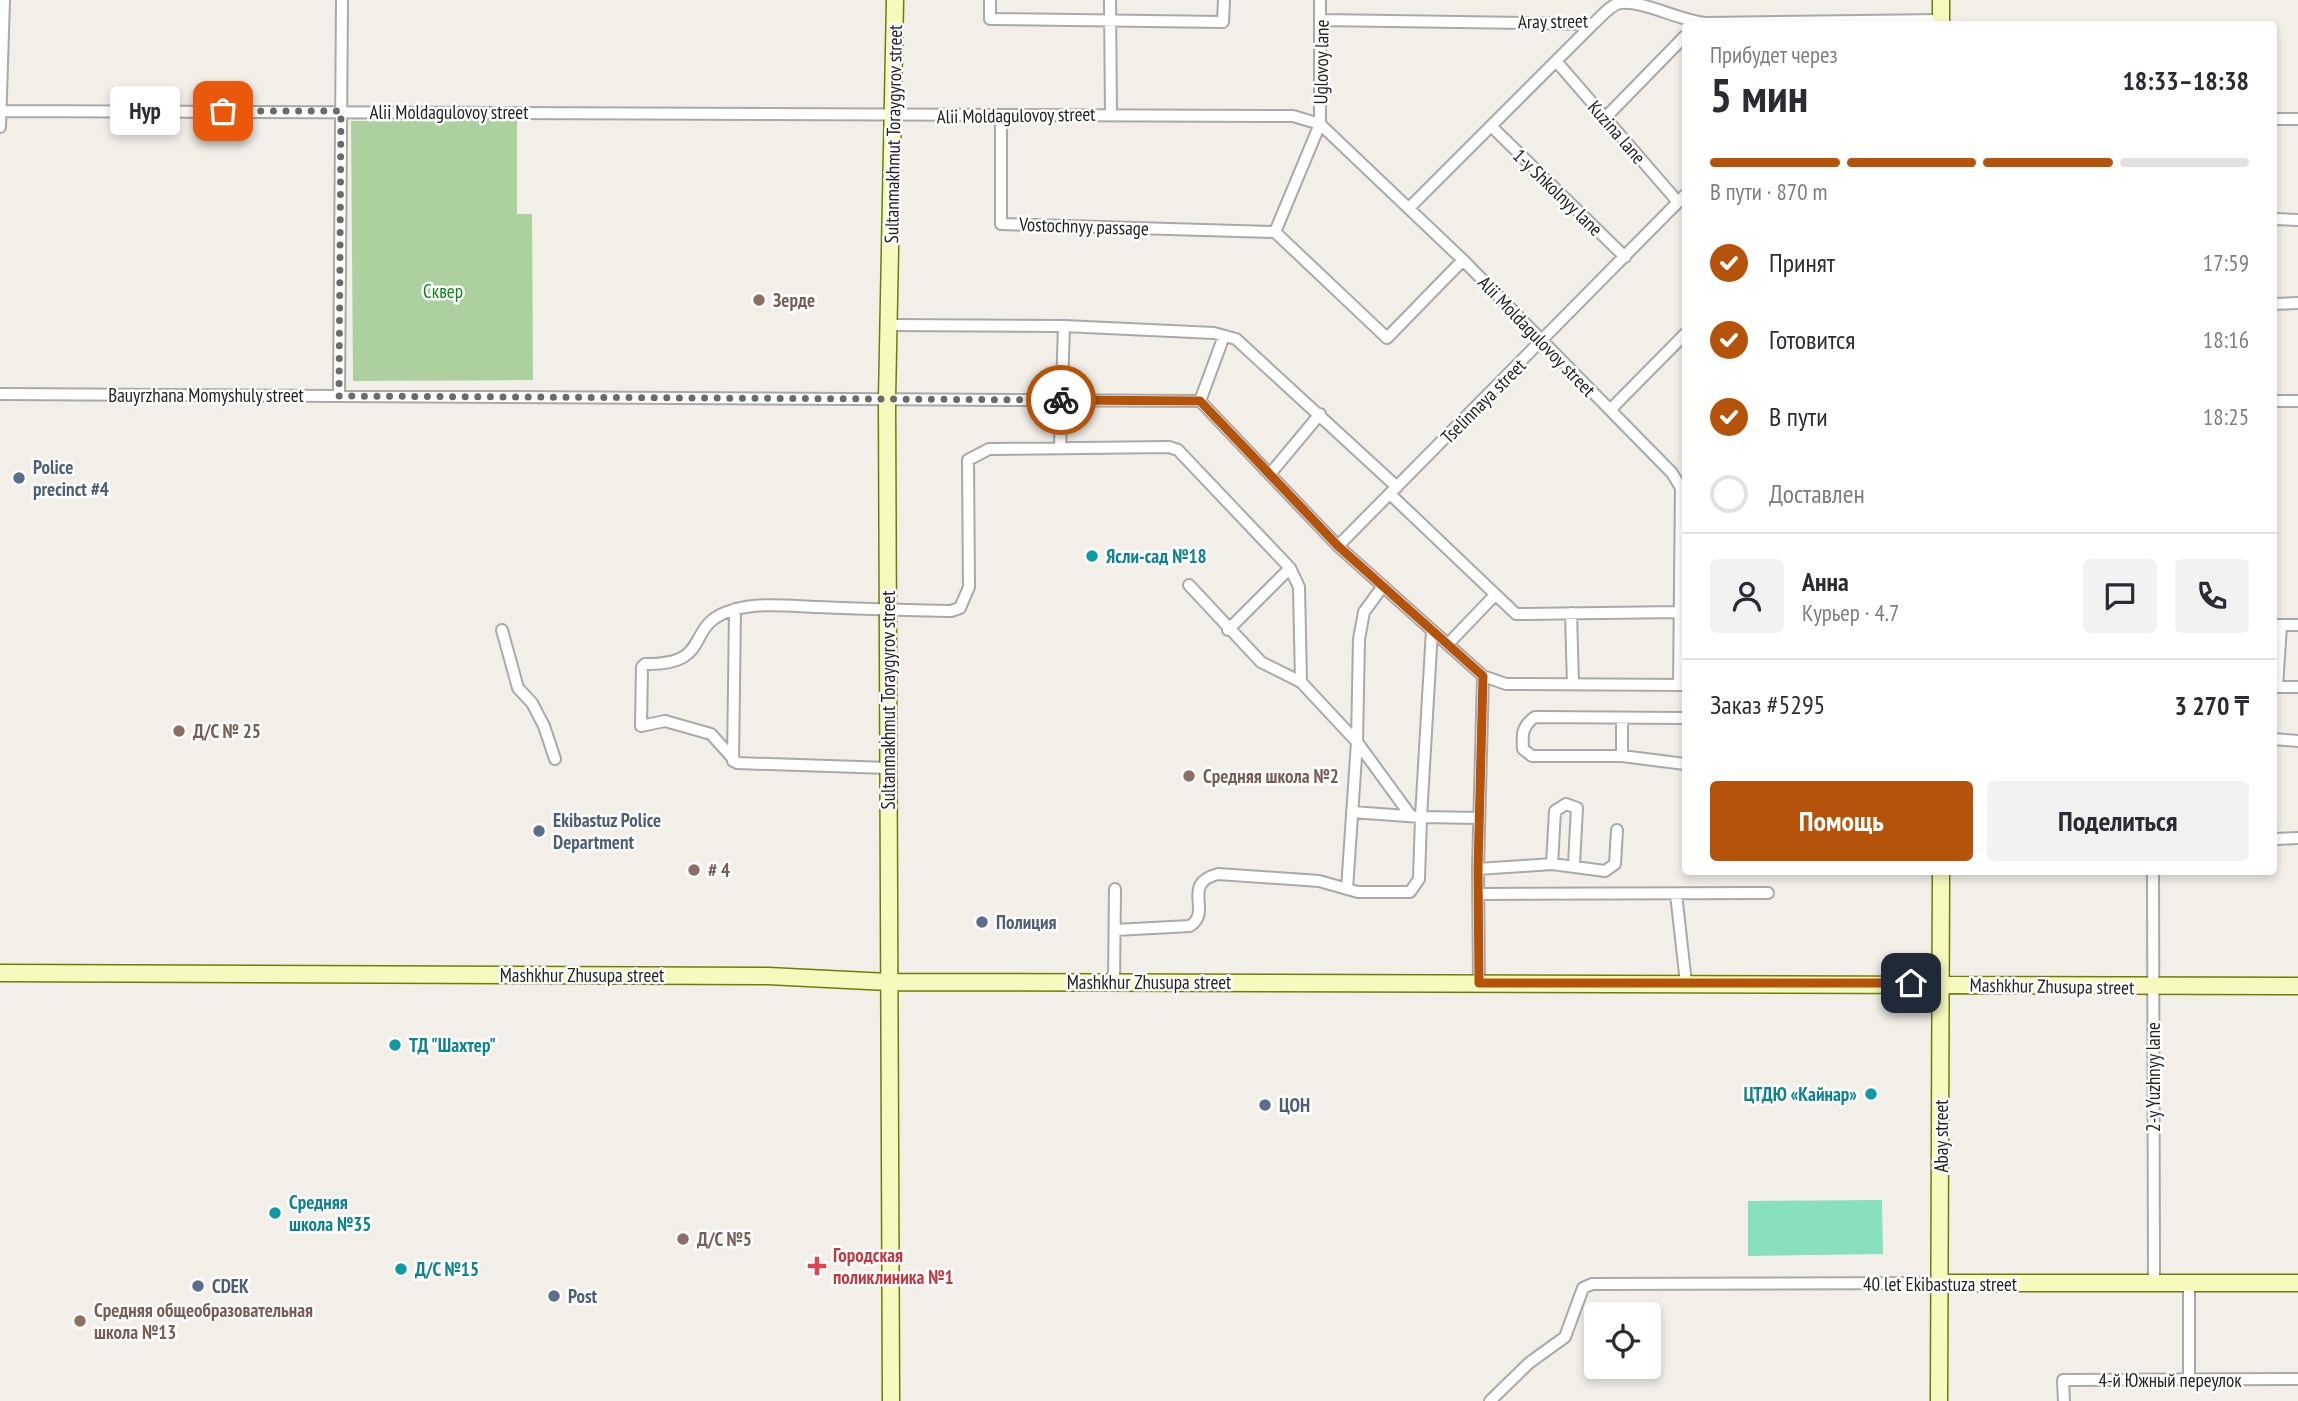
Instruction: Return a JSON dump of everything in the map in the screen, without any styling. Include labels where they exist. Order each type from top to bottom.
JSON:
[{"type":"main road","name":"Sultanmakhmut Toraygyrov street","points":[[891,1401],[887,399],[895,0]]},
{"type":"main road","points":[[1941,0],[1941,21]]},
{"type":"main road","name":"Abay street","points":[[1939,1401],[1941,875]]},
{"type":"main road","name":"Mashkhur Zhusupa street","points":[[0,973],[768,976],[888,982],[2298,986]]},
{"type":"main road","name":"40 let Ekibastuza street","points":[[1940,1283],[2298,1283]]},
{"type":"street","points":[[0,127],[4,0]]},
{"type":"street","points":[[339,396],[342,0]]},
{"type":"street","points":[[989,0],[990,19],[1223,22],[1224,0]]},
{"type":"street","points":[[1110,0],[1111,114]]},
{"type":"street","name":"Uglovoy lane","points":[[1320,0],[1320,124]]},
{"type":"street","name":"Aray street","points":[[1322,20],[1593,24],[1617,3],[1633,1],[1692,21]]},
{"type":"street","points":[[1409,208],[1593,24]]},
{"type":"street","points":[[1605,118],[1682,39]]},
{"type":"street","name":"Kuzina lane","points":[[1556,61],[1605,118],[1682,199]]},
{"type":"street","name":"Alii Moldagulovoy street","points":[[0,111],[1293,116],[1320,124],[1463,260],[1682,483]]},
{"type":"street","name":"Vostochnyy passage","points":[[1001,115],[1001,224],[1275,232]]},
{"type":"street","points":[[2277,119],[2298,119]]},
{"type":"street","points":[[1320,124],[1275,232],[1387,338],[1463,260]]},
{"type":"street","name":"1-y Shkolnyy lane","points":[[1491,126],[1625,257]]},
{"type":"street","name":"Tselinnaya street","points":[[1338,546],[1682,199]]},
{"type":"street","points":[[2277,219],[2298,220]]},
{"type":"street","points":[[2277,304],[2298,303]]},
{"type":"street","points":[[888,325],[1065,326],[1214,333],[1236,339],[1320,414],[1494,596],[1516,614],[1680,612]]},
{"type":"street","points":[[1060,447],[1065,326]]},
{"type":"street","points":[[1224,336],[1200,401],[1338,546],[1483,676],[1506,684],[1682,685]]},
{"type":"street","points":[[1610,410],[1682,337]]},
{"type":"street","name":"Bauyrzhana Momyshuly street","points":[[0,394],[1200,401]]},
{"type":"street","points":[[2277,401],[2298,401]]},
{"type":"street","points":[[1270,474],[1320,414]]},
{"type":"street","points":[[733,761],[715,736],[708,733],[665,721],[640,726],[642,667],[645,664],[670,664],[687,658],[702,630],[717,615],[734,609],[768,606],[951,611],[960,608],[967,599],[969,587],[968,460],[989,449],[1169,447],[1178,450],[1290,568],[1298,587],[1301,682]]},
{"type":"street","points":[[1228,630],[1290,568]]},
{"type":"street","name":"Alii Moldagulovoy street","points":[[1682,577],[1682,685]]},
{"type":"street","points":[[1189,585],[1228,630],[1261,662],[1301,682],[1357,742],[1416,816]]},
{"type":"street","points":[[1347,889],[1357,742],[1359,639],[1364,612],[1382,586]]},
{"type":"street","points":[[1448,644],[1494,596]]},
{"type":"street","points":[[733,761],[734,609]]},
{"type":"street","points":[[1571,613],[1573,684]]},
{"type":"street","points":[[2277,625],[2298,625]]},
{"type":"street","points":[[502,630],[518,688],[532,703],[544,726],[555,759]]},
{"type":"street","points":[[1115,930],[1190,926],[1198,921],[1200,914],[1197,899],[1200,884],[1206,877],[1218,874],[1320,881],[1347,889],[1410,892],[1416,887],[1416,816],[1432,630]]},
{"type":"street","points":[[1479,983],[1478,869],[1483,676]]},
{"type":"street","points":[[2277,687],[2298,687]]},
{"type":"street","points":[[1682,718],[1535,717],[1527,722],[1522,733],[1523,749],[1532,756],[1622,756],[1682,764]]},
{"type":"street","points":[[1622,718],[1622,756]]},
{"type":"street","points":[[2277,739],[2298,741]]},
{"type":"street","points":[[733,761],[888,768]]},
{"type":"street","points":[[1552,864],[1555,811],[1557,807],[1566,804],[1577,808],[1574,864]]},
{"type":"street","points":[[1352,812],[1479,818]]},
{"type":"street","points":[[1478,869],[1574,864],[1605,871],[1615,864],[1617,830]]},
{"type":"street","points":[[2277,839],[2298,838]]},
{"type":"street","name":"2-y Yuzhnyy lane","points":[[2153,875],[2154,1283]]},
{"type":"street","points":[[1114,982],[1115,888]]},
{"type":"street","points":[[1478,894],[1768,893]]},
{"type":"street","points":[[1676,894],[1686,983]]},
{"type":"street","name":"40 let Ekibastuza street","points":[[1490,1401],[1529,1363],[1565,1337],[1583,1288],[1592,1284],[1940,1283]]},
{"type":"street","points":[[2189,1283],[2189,1380]]},
{"type":"street","name":"4-й Южный переулок","points":[[2064,1401],[2063,1380],[2298,1379]]},
{"type":"green space","name":"Сквер","points":[[517,120],[517,214],[532,214],[533,380],[353,381],[351,121]]},
{"type":"green space","points":[[1882,1200],[1883,1254],[1748,1256],[1748,1201]]},
{"type":"way so far","points":[[223,111],[341,111],[339,396],[1061,400]]},
{"type":"place","name":"Нур","points":[[223,111]]},
{"type":"place","name":"Зерде","points":[[759,300]]},
{"type":"place","name":"Police precinct #4","points":[[19,478]]},
{"type":"place","name":"Ясли-сад №18","points":[[1092,556]]},
{"type":"place","name":"Д/С № 25","points":[[179,731]]},
{"type":"place","name":"Средняя школа №2","points":[[1189,776]]},
{"type":"place","name":"Ekibastuz Police Department","points":[[539,831]]},
{"type":"place","name":"# 4","points":[[694,870]]},
{"type":"place","name":"Полиция","points":[[982,922]]},
{"type":"place","name":"ТД \"Шахтер\"","points":[[395,1045]]},
{"type":"place","name":"ЦТДЮ «Кайнар»","points":[[1871,1094]]},
{"type":"place","name":"ЦОН","points":[[1265,1105]]},
{"type":"place","name":"Средняя школа №35","points":[[275,1213]]},
{"type":"place","name":"Д/С №5","points":[[683,1239]]},
{"type":"place","name":"Городская поликлиника №1","points":[[817,1266]]},
{"type":"place","name":"Д/С №15","points":[[401,1269]]},
{"type":"place","name":"CDEK","points":[[198,1286]]},
{"type":"place","name":"Post","points":[[554,1296]]},
{"type":"place","name":"Средняя общеобразовательная школа №13","points":[[80,1321]]},
{"type":"route","points":[[1061,400],[1200,401],[1338,546],[1483,676],[1478,869],[1479,983],[1911,983]]}]
